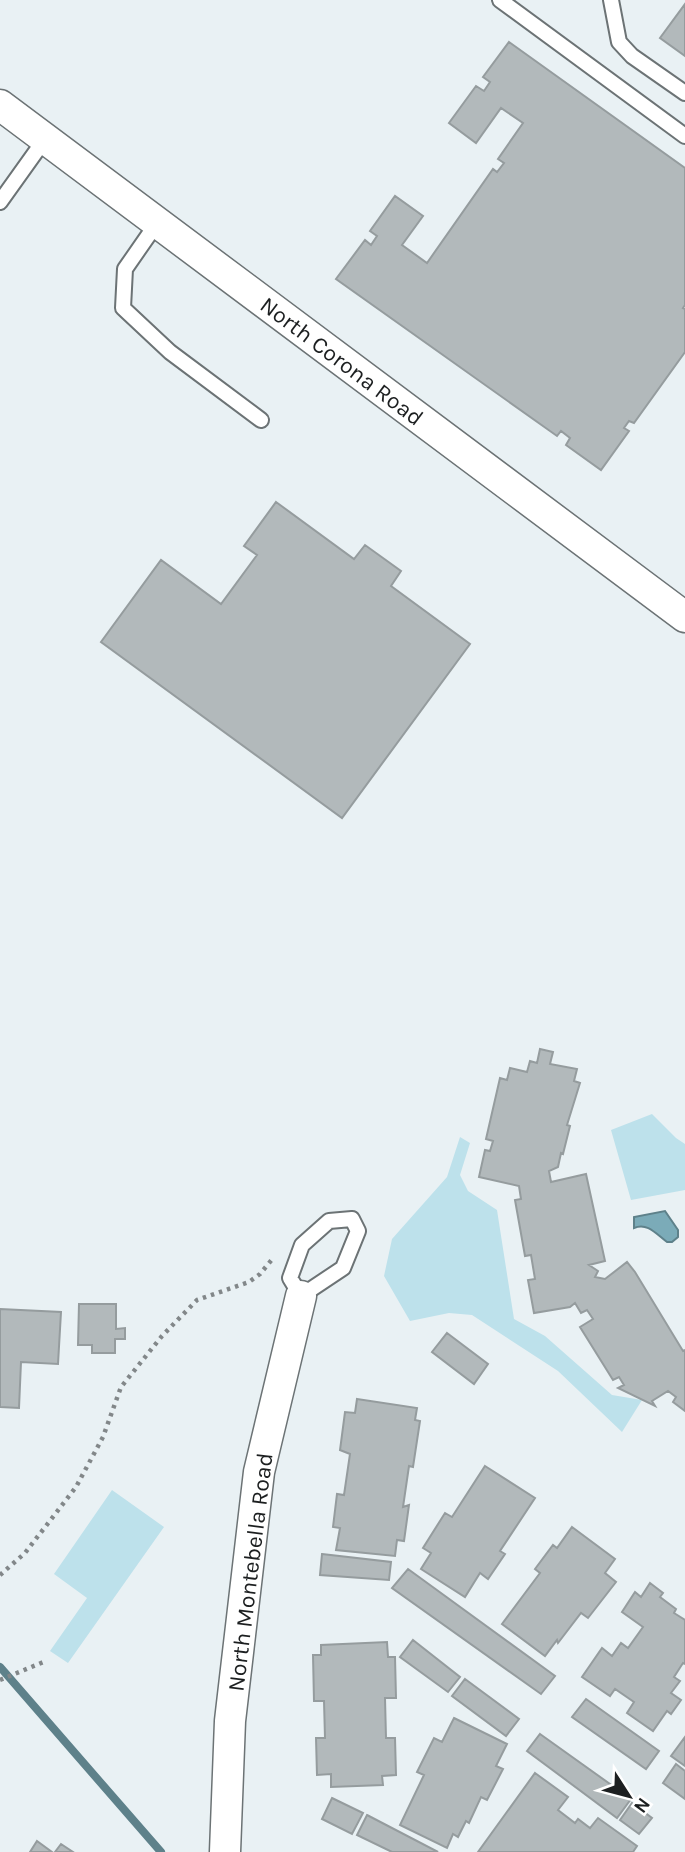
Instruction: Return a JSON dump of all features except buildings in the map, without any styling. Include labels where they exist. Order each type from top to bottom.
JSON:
[{"type":"street","name":"North Corona Road","points":[[0,106],[685,617]]},
{"type":"street","name":"North Montebella Road","points":[[225,1852],[230,1721],[259,1472],[301,1296]]},
{"type":"lane","points":[[500,0],[685,136]]},
{"type":"lane","points":[[611,0],[619,42],[632,56],[685,93]]},
{"type":"lane","points":[[0,202],[45,139]]},
{"type":"lane","points":[[157,223],[125,269],[123,308],[170,352],[261,420]]},
{"type":"lane","points":[[352,1219],[358,1231],[343,1268],[301,1296],[290,1278],[302,1245],[329,1221],[352,1219]]},
{"type":"path","points":[[0,1575],[25,1553],[76,1487],[103,1437],[121,1387],[162,1336],[197,1300],[249,1282],[260,1274],[281,1249],[302,1245]]},
{"type":"path","points":[[0,1680],[46,1661]]},
{"type":"shaded area","points":[[652,1114],[685,1144],[685,1190],[631,1200],[611,1130]]},
{"type":"shaded area","points":[[460,1137],[470,1143],[460,1175],[468,1191],[497,1210],[514,1319],[545,1336],[612,1395],[642,1400],[622,1432],[558,1371],[472,1315],[449,1313],[410,1321],[384,1276],[392,1239],[447,1177]]},
{"type":"shaded area","points":[[665,1211],[678,1230],[678,1237],[672,1242],[667,1242],[648,1228],[634,1228],[634,1217]]},
{"type":"shaded area","points":[[112,1490],[164,1527],[68,1663],[50,1651],[87,1598],[54,1574]]},
{"type":"waterway","points":[[0,1667],[161,1852]]}]
